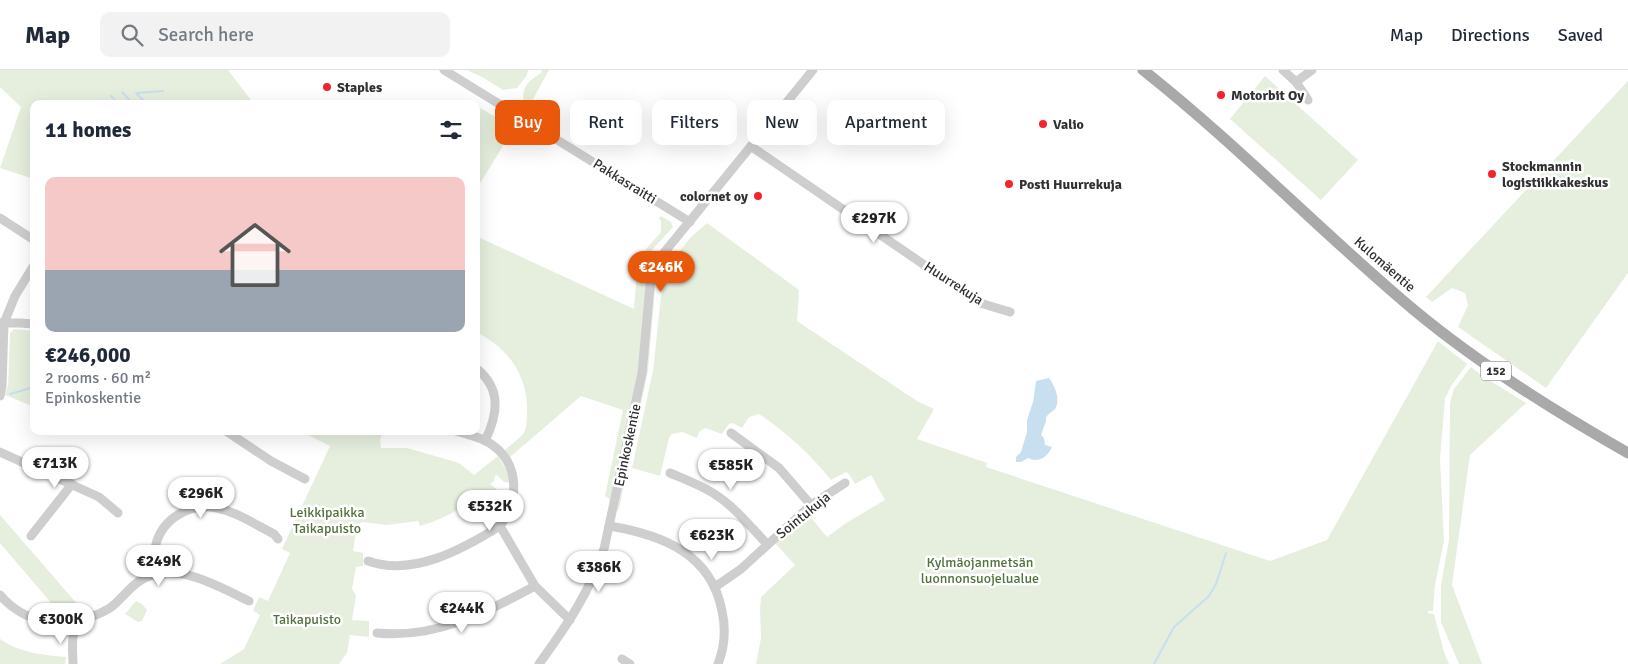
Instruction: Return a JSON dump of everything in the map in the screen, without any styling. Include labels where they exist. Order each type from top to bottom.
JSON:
[{"type":"main road","name":"Kulomäentie","points":[[1143,70],[1213,127],[1339,244],[1422,317],[1474,356],[1530,394],[1628,453]]},
{"type":"street","name":"Pakkasraitti","points":[[444,70],[690,222]]},
{"type":"street","points":[[690,222],[813,70]]},
{"type":"street","points":[[1296,82],[1312,70]]},
{"type":"street","points":[[1287,72],[1308,100]]},
{"type":"street","name":"Huurrekuja","points":[[752,147],[980,303],[1010,312]]},
{"type":"street","points":[[0,218],[30,237]]},
{"type":"street","name":"Epinkoskentie","points":[[539,664],[570,620],[595,574],[610,526],[642,373],[652,271],[656,261],[690,222]]},
{"type":"street","points":[[0,396],[2,386],[2,323],[30,271]]},
{"type":"street","points":[[2,323],[30,324]]},
{"type":"street","points":[[480,372],[488,381],[495,397],[496,415],[485,441]]},
{"type":"street","points":[[731,433],[778,468],[794,484],[811,506]]},
{"type":"street","points":[[232,435],[271,461],[305,479]]},
{"type":"street","points":[[368,560],[380,565],[432,560],[462,547],[500,526],[510,510],[512,475],[504,456],[485,441],[468,435]]},
{"type":"street","points":[[0,452],[99,497],[118,513]]},
{"type":"street","points":[[670,473],[706,489],[723,500],[741,515],[767,544]]},
{"type":"street","name":"Sointukuja","points":[[715,587],[741,569],[811,506],[845,483]]},
{"type":"street","points":[[31,536],[72,484]]},
{"type":"street","points":[[154,575],[154,549],[161,532],[175,517],[192,509],[219,508],[274,534],[278,539]]},
{"type":"street","points":[[500,526],[535,586],[570,620]]},
{"type":"street","points":[[610,526],[660,539],[676,546],[697,562],[715,587],[720,598],[725,634],[718,664]]},
{"type":"street","points":[[73,664],[74,629],[81,622],[111,607],[137,583],[154,575],[194,576],[249,601]]},
{"type":"street","points":[[377,633],[397,634],[451,626],[492,609],[535,586]]},
{"type":"street","points":[[0,595],[21,612],[44,621],[66,624],[74,629]]},
{"type":"green space","points":[[0,70],[228,70],[251,100],[30,100],[30,178],[0,168],[21,107],[0,87]]},
{"type":"green space","points":[[467,70],[528,70],[527,75],[517,88],[503,90]]},
{"type":"green space","points":[[542,70],[549,70],[533,99],[534,100],[524,100],[525,88]]},
{"type":"green space","points":[[1265,76],[1358,160],[1321,200],[1230,119]]},
{"type":"green space","points":[[1628,81],[1628,273],[1546,388],[1458,327],[1468,305],[1465,293],[1452,288],[1432,302],[1426,297]]},
{"type":"green space","points":[[480,108],[495,117],[495,145],[504,145],[480,183]]},
{"type":"green space","points":[[661,216],[671,222],[673,227],[652,250],[654,253],[648,269],[640,368],[611,500],[605,496],[623,410],[581,396],[510,457],[505,450],[524,432],[527,420],[526,399],[524,386],[514,364],[498,346],[480,335],[480,238],[634,309],[637,271],[646,249],[661,232],[661,221],[659,219]]},
{"type":"green space","name":"Kylmäojanmetsän luonnonsuojelualue","points":[[707,223],[799,290],[797,321],[917,401],[934,409],[917,439],[987,463],[986,467],[1270,561],[1327,540],[1438,341],[1467,364],[1445,398],[1440,459],[1444,541],[1435,585],[1433,611],[1428,611],[1428,613],[1434,614],[1449,664],[756,664],[761,638],[761,597],[795,565],[775,543],[808,514],[827,537],[846,523],[885,500],[871,475],[855,484],[846,472],[831,480],[798,444],[759,414],[749,417],[742,428],[733,423],[729,424],[722,434],[705,428],[699,432],[697,438],[682,432],[672,434],[669,438],[660,476],[632,468],[653,371],[663,277],[670,263],[691,237]]},
{"type":"green space","points":[[654,277],[656,277],[648,371],[619,509],[617,511]]},
{"type":"green space","points":[[14,329],[30,331],[30,405],[5,395],[8,385],[10,333]]},
{"type":"green space","points":[[1471,367],[1526,403],[1470,455],[1452,585],[1482,664],[1459,664],[1441,622],[1441,585],[1449,540],[1450,403],[1454,389]]},
{"type":"green space","name":"Taikapuisto","points":[[308,435],[382,435],[381,448],[407,448],[459,463],[474,475],[498,456],[507,471],[510,483],[504,482],[497,475],[490,484],[501,493],[511,496],[505,511],[476,497],[450,514],[420,526],[418,521],[387,525],[362,522],[357,526],[353,551],[363,553],[363,566],[356,567],[352,589],[356,595],[352,620],[369,621],[369,637],[350,635],[347,653],[339,664],[220,664],[244,649],[260,615],[253,611],[259,597],[268,601],[290,553],[282,549],[330,446]]},
{"type":"green space","points":[[0,515],[85,613],[73,621],[50,618],[52,604],[0,543]]},
{"type":"green space","points":[[136,601],[147,610],[142,621],[138,622],[125,614]]},
{"type":"green space","points":[[0,639],[23,650],[66,657],[65,664],[0,664]]},
{"type":"water","points":[[1049,378],[1055,389],[1057,405],[1046,417],[1041,435],[1044,438],[1045,445],[1052,447],[1048,454],[1039,460],[1028,458],[1021,462],[1016,462],[1016,457],[1021,452],[1027,432],[1027,420],[1033,402],[1036,381]]},
{"type":"waterway","points":[[143,100],[136,93],[163,91]]},
{"type":"waterway","points":[[122,92],[129,100]]},
{"type":"waterway","points":[[111,96],[115,100]]},
{"type":"waterway","points":[[10,394],[30,388]]},
{"type":"waterway","points":[[1154,664],[1174,627],[1209,596],[1216,584],[1226,553]]},
{"type":"place","name":"Staples","points":[[327,87]]},
{"type":"place","name":"Motorbit Oy","points":[[1221,95]]},
{"type":"place","name":"Valio","points":[[1043,124]]},
{"type":"place","name":"Stockmannin logistiikkakeskus","points":[[1492,174]]},
{"type":"place","name":"Posti Huurrekuja","points":[[1009,184]]},
{"type":"place","name":"colornet oy","points":[[758,196]]},
{"type":"park label","name":"Leikkipaikka Taikapuisto","points":[[327,520]]}]
